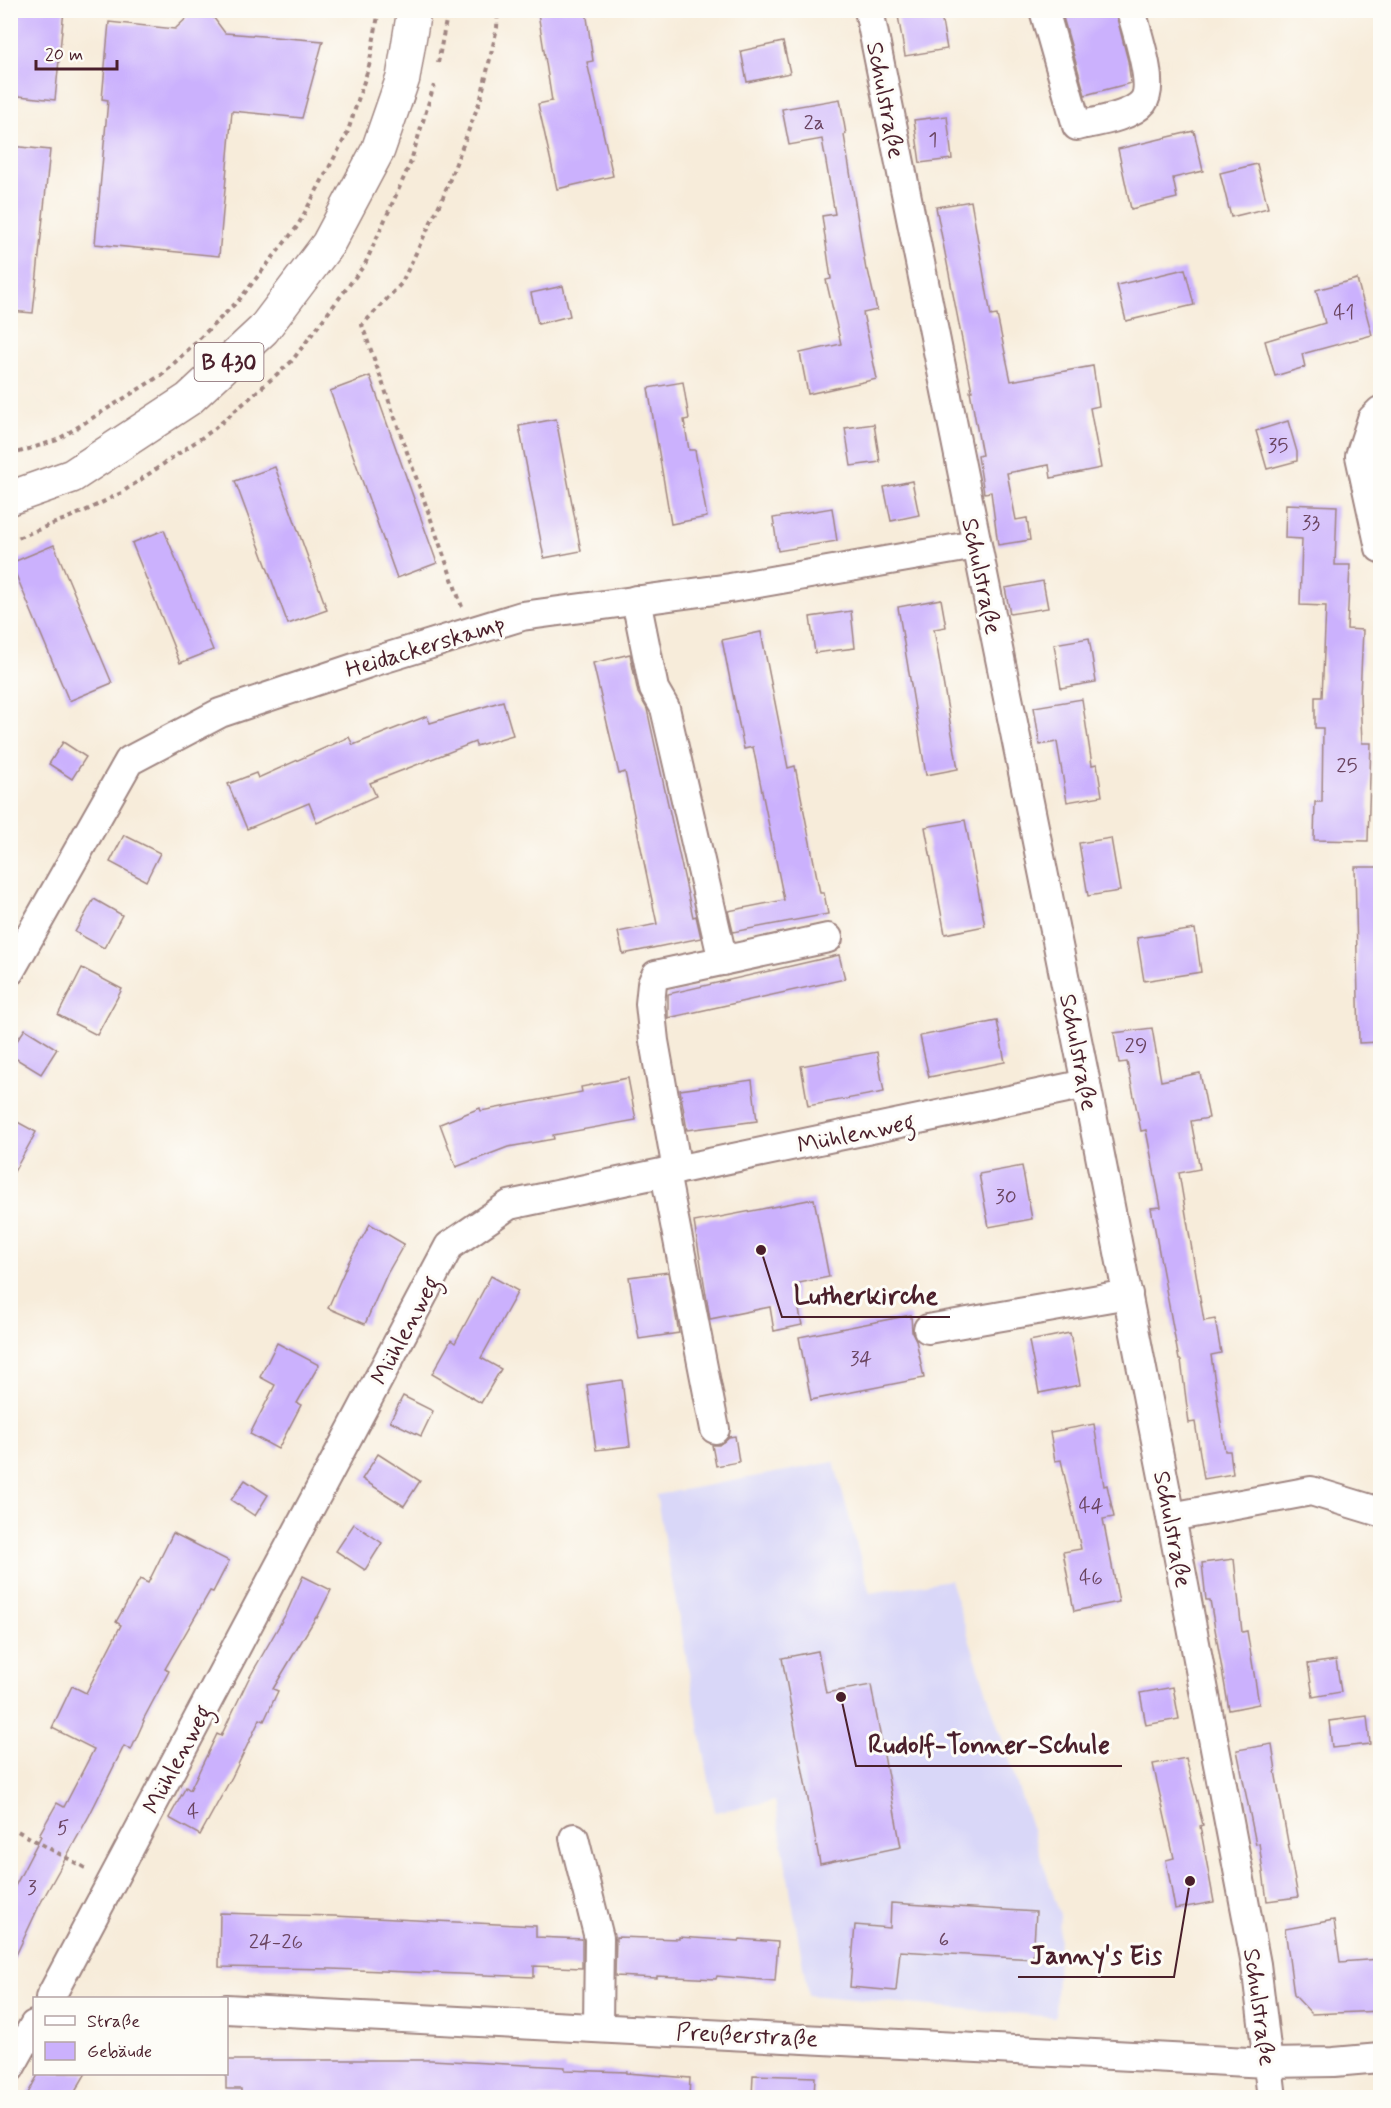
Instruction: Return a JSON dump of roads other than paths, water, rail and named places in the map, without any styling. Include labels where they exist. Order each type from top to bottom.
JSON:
[{"type":"main road","name":"B 430","points":[[10,498],[72,476],[189,399],[263,330],[328,244],[378,150],[403,78],[414,10]]},
{"type":"street","name":"Schulstraße","points":[[868,10],[1128,1294],[1256,1964],[1272,2097]]},
{"type":"street","points":[[1044,10],[1077,126],[1124,115],[1143,103],[1148,82],[1131,10]]},
{"type":"street","points":[[1380,411],[1372,419],[1360,456],[1380,548]]},
{"type":"street","name":"Heidackerskamp","points":[[10,971],[129,761],[220,712],[522,616],[730,588],[975,545]]},
{"type":"street","points":[[636,600],[654,688],[665,708],[723,961]]},
{"type":"street","points":[[715,1429],[671,1171],[650,1004],[652,984],[656,975],[828,938]]},
{"type":"street","name":"Mühlenweg","points":[[51,1997],[449,1246],[509,1205],[1086,1084]]},
{"type":"street","points":[[928,1329],[1128,1294]]},
{"type":"street","points":[[1171,1517],[1311,1491],[1380,1512]]},
{"type":"street","points":[[574,1838],[599,1938],[598,2027]]},
{"type":"street","name":"Preußerstraße","points":[[228,2009],[1267,2063],[1334,2062],[1380,2058]]},
{"type":"street","points":[[10,2068],[33,2027]]},
{"type":"place","name":"Lutherkirche","points":[[761,1250]]},
{"type":"place","name":"Rudolf-Tonner-Schule","points":[[841,1697]]},
{"type":"place","name":"Janny's Eis","points":[[1190,1881]]}]
